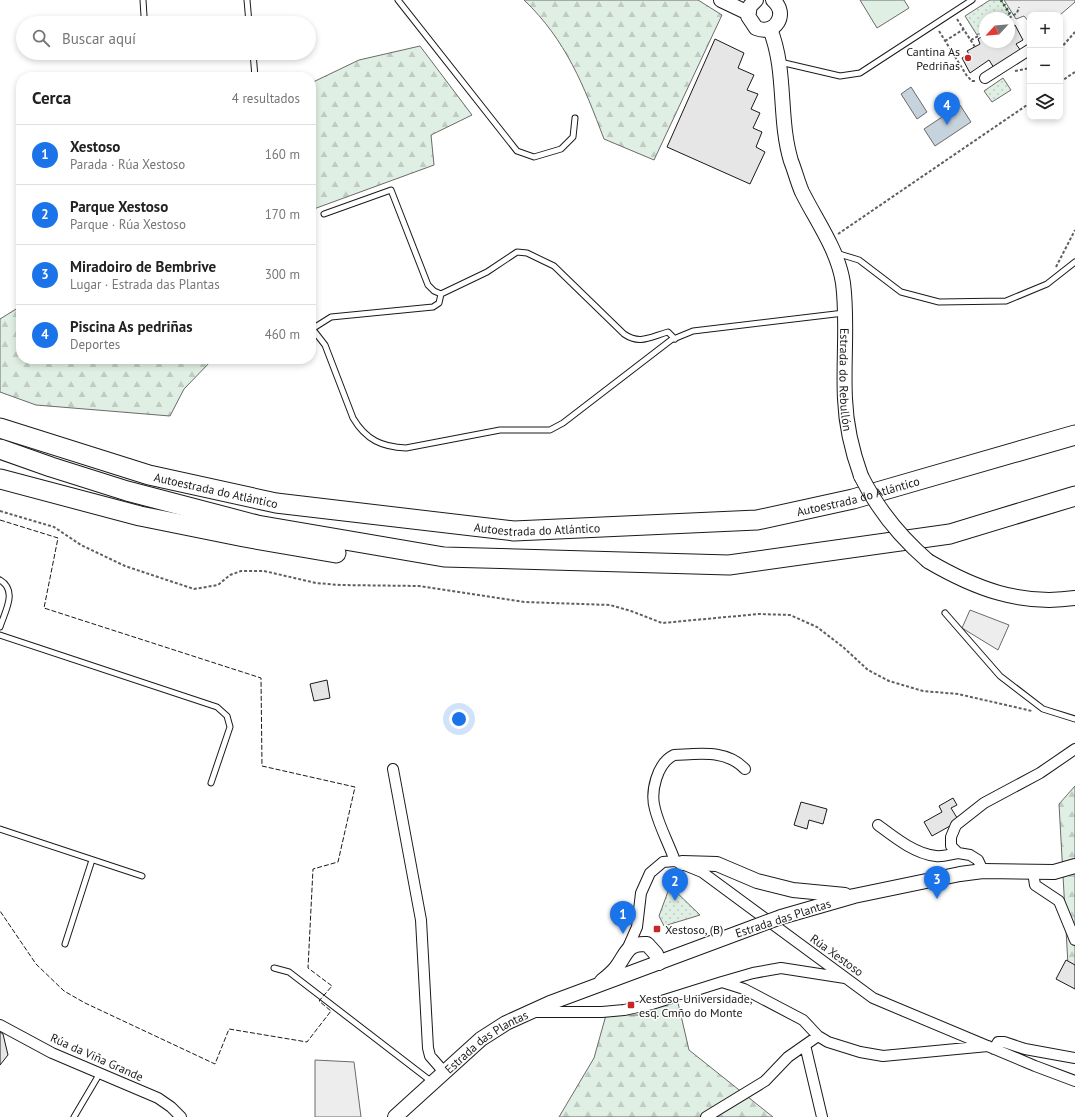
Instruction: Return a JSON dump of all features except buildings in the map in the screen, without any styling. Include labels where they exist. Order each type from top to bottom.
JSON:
[{"type":"highway","name":"Autoestrada do Atlántico","points":[[0,428],[149,476],[276,503],[514,531],[757,520],[853,499],[994,460],[1075,435]]},
{"type":"highway","name":"Autoestrada do Atlántico","points":[[0,449],[51,467],[127,490],[257,525],[444,557],[729,565],[950,534],[1075,496]]},
{"type":"highway","points":[[0,479],[140,516],[244,537],[346,555],[444,557]]},
{"type":"street","points":[[721,0],[742,10],[752,6],[750,20],[756,28],[770,29],[778,23],[781,14],[777,4],[773,0]]},
{"type":"street","name":"Estrada do Rebullón","points":[[770,29],[779,62],[784,116],[791,159],[802,191],[831,246],[843,281],[845,313],[845,398],[847,417],[854,456],[861,476],[875,503],[888,521],[913,548],[928,561],[959,579],[991,592],[1021,598],[1045,600],[1075,598]]},
{"type":"street","points":[[985,78],[1027,51]]},
{"type":"street","points":[[958,853],[951,846],[951,837],[956,825],[984,803],[1040,773],[1075,749]]},
{"type":"street","points":[[678,862],[654,808],[657,774],[661,766],[668,758],[674,755],[715,754],[732,759],[745,769]]},
{"type":"street","points":[[393,769],[421,920],[428,1048],[430,1056],[444,1072]]},
{"type":"street","points":[[878,825],[896,838],[918,850],[936,856],[958,853],[970,855],[978,860],[983,870]]},
{"type":"street","points":[[597,986],[616,968],[624,955],[637,927],[641,893],[645,881],[655,868],[663,862],[717,864],[757,881],[793,890],[854,896]]},
{"type":"street","name":"Rúa Xestoso","points":[[678,862],[702,872],[873,998],[1075,1081]]},
{"type":"street","name":"Estrada das Plantas","points":[[395,1117],[481,1039],[526,1012],[781,917],[854,896],[936,878],[983,870],[1054,872],[1075,866]]},
{"type":"street","points":[[1033,872],[1036,885],[1059,901],[1075,940]]},
{"type":"street","points":[[637,927],[647,944],[656,954],[659,963]]},
{"type":"street","points":[[627,974],[622,966],[624,955],[636,944],[647,944]]},
{"type":"street","points":[[526,1012],[602,1012],[624,1010],[652,1004],[753,973],[781,968],[845,978]]},
{"type":"street","points":[[722,982],[744,989],[803,1020],[818,1036],[834,1044],[860,1052],[884,1056],[991,1047],[998,1042],[1004,1042],[1026,1050],[1075,1058]]},
{"type":"street","name":"Rúa da Viña Grande","points":[[0,1025],[52,1053],[158,1098],[171,1107],[181,1117]]},
{"type":"street","points":[[706,1117],[765,1081],[788,1057],[818,1036]]},
{"type":"street","points":[[805,1045],[822,1117]]},
{"type":"lane","points":[[143,0],[144,16]]},
{"type":"lane","points":[[246,0],[248,16]]},
{"type":"lane","points":[[398,0],[517,151],[534,157],[561,149],[573,137],[576,118]]},
{"type":"lane","points":[[779,62],[840,76],[860,73],[972,0]]},
{"type":"lane","points":[[254,60],[255,72]]},
{"type":"lane","points":[[324,214],[391,190],[428,285],[434,291],[441,294],[487,272],[517,252],[527,253],[554,266],[632,340],[640,340],[668,332],[674,338]]},
{"type":"lane","points":[[831,246],[858,260],[901,292],[939,302],[1006,302],[1047,284],[1075,262]]},
{"type":"lane","points":[[316,326],[331,317],[433,307],[439,303],[441,294]]},
{"type":"lane","points":[[316,333],[325,345],[353,418],[359,428],[378,444],[406,448],[500,430],[550,430],[563,423],[674,338],[693,330],[845,313]]},
{"type":"lane","points":[[0,580],[8,585],[10,593],[0,628]]},
{"type":"lane","points":[[945,613],[1000,676],[1043,709],[1075,719]]},
{"type":"lane","points":[[0,636],[217,707],[227,716],[230,727],[210,783]]},
{"type":"lane","points":[[0,829],[142,876]]},
{"type":"lane","points":[[65,944],[92,860]]},
{"type":"lane","points":[[274,968],[289,972],[432,1083]]},
{"type":"lane","points":[[74,1117],[100,1073]]},
{"type":"path","points":[[1015,14],[1019,7]]},
{"type":"path","points":[[953,13],[975,47]]},
{"type":"path","points":[[935,25],[972,81],[985,78]]},
{"type":"path","points":[[945,41],[964,29]]},
{"type":"path","points":[[1061,48],[1075,32]]},
{"type":"path","points":[[971,40],[979,35]]},
{"type":"path","points":[[1063,80],[1075,72]]},
{"type":"path","points":[[831,246],[1027,105]]},
{"type":"path","points":[[1047,284],[1075,230]]},
{"type":"path","points":[[0,510],[54,526],[81,545],[125,566],[194,588],[218,586],[230,575],[241,571],[264,571],[316,583],[332,585],[419,586],[524,602],[610,605],[632,611],[662,623],[759,614],[790,616],[817,627],[844,646],[868,670],[889,681],[922,691],[958,694],[1031,711],[1043,709]]},
{"type":"green space","points":[[524,0],[698,0],[722,15],[654,160],[604,139],[581,82],[572,65],[551,31],[539,15]]},
{"type":"green space","points":[[860,0],[904,0],[909,8],[877,28]]},
{"type":"green space","points":[[990,0],[1001,0],[1009,12],[979,12],[979,34],[977,35],[965,16]]},
{"type":"green space","points":[[420,46],[472,115],[431,135],[434,165],[316,208],[316,81],[359,60]]},
{"type":"green space","points":[[1003,78],[1011,90],[992,102],[984,91]]},
{"type":"green space","points":[[16,309],[16,364],[208,364],[184,389],[170,416],[36,405],[0,392],[0,319]]},
{"type":"green space","points":[[1075,786],[1075,968],[1068,965],[1059,804]]},
{"type":"green space","points":[[670,886],[700,915],[664,926],[659,916]]},
{"type":"green space","points":[[676,994],[689,1050],[773,1117],[559,1117],[594,1058],[606,1015],[644,1015]]},
{"type":"shaded area","points":[[1004,0],[1075,0],[1075,2],[1063,12],[1027,12],[1027,20],[1024,16],[1016,19],[1015,12],[1012,12]]},
{"type":"shaded area","points":[[911,87],[927,112],[917,119],[901,94]]},
{"type":"shaded area","points":[[960,105],[971,122],[935,146],[924,129]]},
{"type":"shaded area","points":[[970,610],[1009,625],[998,650],[962,628]]},
{"type":"shaded area","points":[[315,1060],[354,1062],[361,1117],[315,1117]]},
{"type":"hedge","points":[[1001,0],[1009,12]]},
{"type":"fence","points":[[0,520],[58,538],[44,608],[261,678],[262,766],[355,787],[338,862],[313,869],[308,968],[332,986],[319,1001],[331,1011],[307,1042],[229,1029],[215,1064],[85,1003],[64,991],[36,964],[0,911]]},
{"type":"place","name":"Cantina As Pedriñas","points":[[968,58]]},
{"type":"place","name":"Piscina As pedriñas","points":[[947,125]]},
{"type":"place","name":"Miradoiro de Bembrive","points":[[937,899]]},
{"type":"place","name":"Parque Xestoso","points":[[675,901]]},
{"type":"place","name":"Xestoso, (B)","points":[[657,929]]},
{"type":"place","name":"Xestoso","points":[[623,934]]},
{"type":"place","name":"Xestoso-Universidade, esq. Cmño do Monte","points":[[631,1005]]}]
